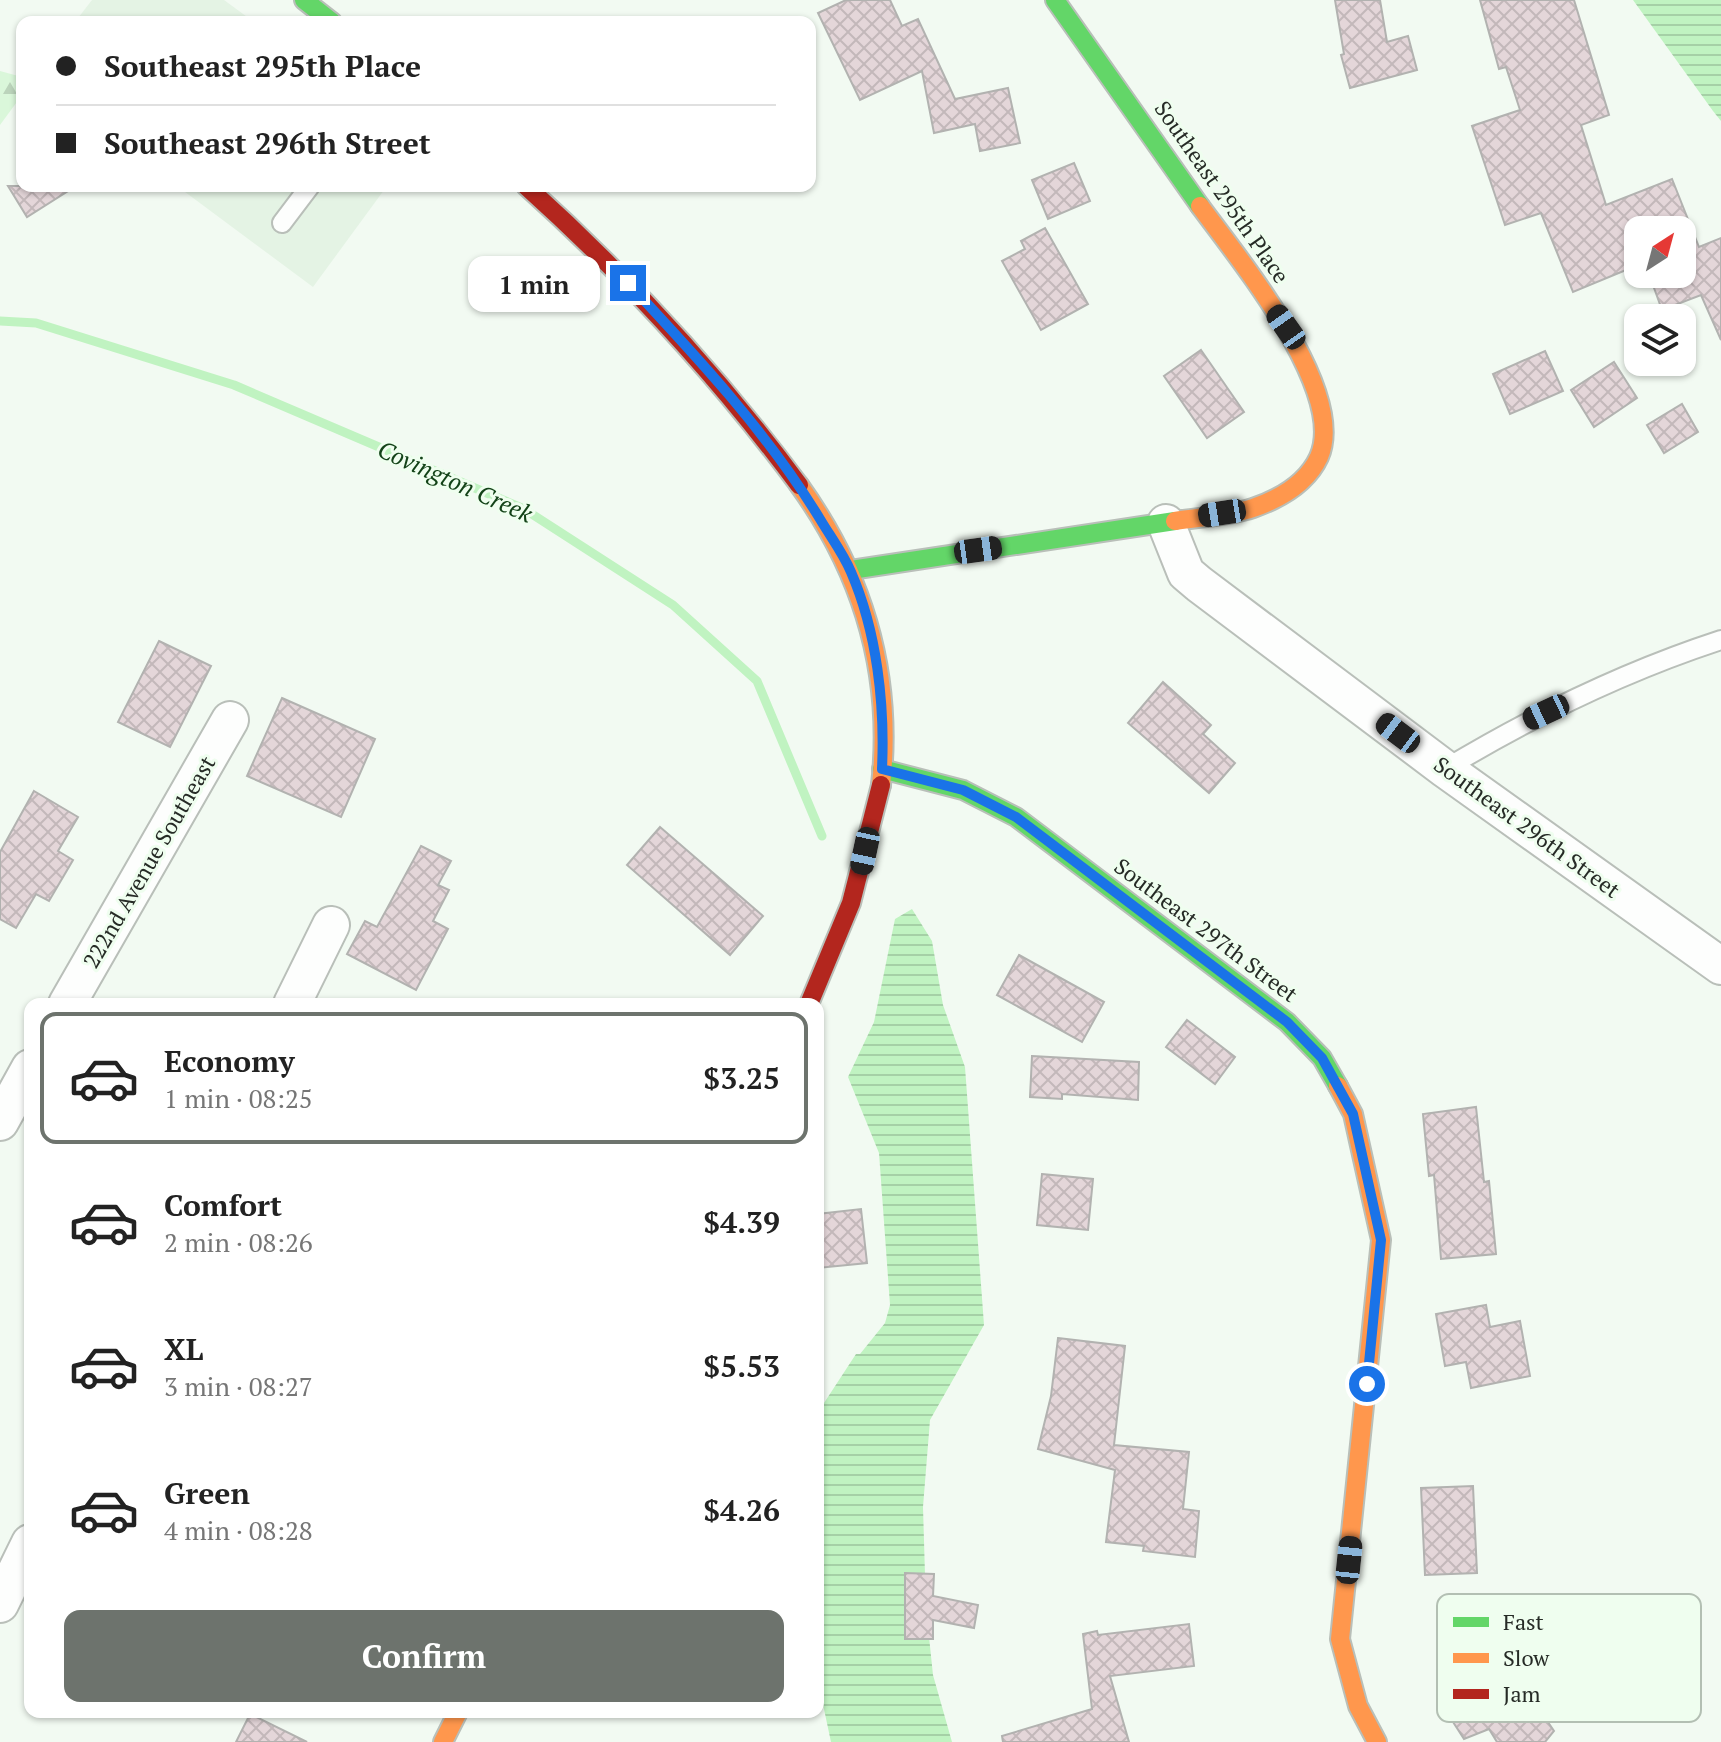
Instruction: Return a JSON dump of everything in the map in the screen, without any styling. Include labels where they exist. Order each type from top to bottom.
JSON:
[{"type":"street","points":[[304,0],[324,16]]},
{"type":"street","name":"Southeast 295th Place","points":[[851,570],[1251,509],[1280,499],[1313,472],[1325,422],[1315,381],[1286,327],[1055,0]]},
{"type":"street","points":[[533,192],[590,242],[722,383],[804,492],[851,570],[864,609],[878,674],[884,722],[881,787],[860,876],[842,932],[812,998]]},
{"type":"street","name":"Southeast 296th Street","points":[[1166,523],[1186,573],[1445,769],[1721,966]]},
{"type":"street","name":"222nd Avenue Southeast","points":[[70,998],[230,720]]},
{"type":"street","name":"Southeast 297th Street","points":[[882,769],[963,790],[1016,817],[1287,1022],[1322,1058],[1353,1114],[1381,1240],[1340,1639],[1358,1706],[1377,1742]]},
{"type":"street","points":[[295,998],[331,925]]},
{"type":"street","points":[[0,1122],[24,1079]]},
{"type":"street","points":[[0,1604],[24,1555]]},
{"type":"street","points":[[446,1741],[456,1718]]},
{"type":"lane","points":[[282,223],[305,192]]},
{"type":"lane","points":[[1445,769],[1518,725],[1631,672],[1721,640]]},
{"type":"shaded area","points":[[92,0],[224,0],[246,16],[80,16]]},
{"type":"shaded area","points":[[1633,0],[1721,0],[1721,121],[1713,111]]},
{"type":"shaded area","points":[[185,192],[383,192],[313,287]]},
{"type":"shaded area","points":[[912,909],[932,941],[943,1005],[965,1067],[984,1325],[930,1420],[923,1507],[926,1608],[933,1675],[952,1742],[831,1742],[824,1709],[824,1403],[856,1354],[860,1354],[885,1323],[890,1305],[879,1153],[848,1077],[874,1022],[895,919]]},
{"type":"green space","points":[[0,71],[16,75],[16,103],[0,125]]},
{"type":"building","points":[[846,0],[890,0],[902,26],[918,19],[955,99],[1008,88],[1020,143],[980,151],[975,124],[934,133],[922,71],[860,100],[818,13]]},
{"type":"building","points":[[1335,0],[1380,0],[1387,42],[1408,36],[1417,70],[1350,88],[1341,55],[1344,54]]},
{"type":"building","points":[[1480,0],[1574,0],[1609,115],[1581,125],[1606,205],[1672,179],[1687,216],[1624,216],[1624,271],[1573,292],[1541,213],[1505,225],[1472,126],[1520,110],[1506,67],[1499,69]]},
{"type":"building","points":[[1074,163],[1090,201],[1048,219],[1032,180]]},
{"type":"building","points":[[8,186],[16,186],[16,192],[67,192],[27,217]]},
{"type":"building","points":[[1045,228],[1088,304],[1041,330],[1002,261],[1025,249],[1021,241]]},
{"type":"building","points":[[1721,238],[1721,340],[1701,295],[1678,304],[1660,304],[1654,288],[1696,288],[1696,239],[1699,247]]},
{"type":"building","points":[[1201,350],[1244,412],[1207,438],[1164,376]]},
{"type":"building","points":[[1545,351],[1563,391],[1510,414],[1493,374]]},
{"type":"building","points":[[1614,362],[1637,398],[1594,427],[1571,390]]},
{"type":"building","points":[[1682,404],[1698,432],[1664,453],[1647,425]]},
{"type":"building","points":[[159,641],[211,666],[170,747],[118,722]]},
{"type":"building","points":[[1163,682],[1211,725],[1203,734],[1235,763],[1209,793],[1128,723]]},
{"type":"building","points":[[282,698],[375,739],[341,817],[247,776]]},
{"type":"building","points":[[34,791],[78,817],[58,851],[73,860],[49,901],[36,894],[16,928],[0,919],[0,852]]},
{"type":"building","points":[[660,827],[763,916],[730,955],[627,865]]},
{"type":"building","points":[[421,846],[451,861],[438,885],[449,890],[433,921],[448,929],[416,990],[347,954],[365,921],[377,927]]},
{"type":"building","points":[[1019,955],[1104,1002],[1082,1042],[997,995]]},
{"type":"building","points":[[1187,1020],[1235,1057],[1215,1084],[1166,1047]]},
{"type":"building","points":[[1032,1056],[1139,1062],[1138,1100],[1062,1094],[1062,1099],[1030,1097]]},
{"type":"building","points":[[1476,1107],[1484,1182],[1489,1181],[1496,1254],[1441,1259],[1434,1175],[1429,1176],[1423,1114]]},
{"type":"building","points":[[1042,1174],[1093,1179],[1088,1230],[1037,1225]]},
{"type":"building","points":[[861,1209],[867,1263],[824,1267],[824,1213]]},
{"type":"building","points":[[1486,1305],[1490,1327],[1520,1321],[1530,1376],[1471,1388],[1466,1362],[1445,1366],[1436,1314]]},
{"type":"building","points":[[1058,1338],[1125,1346],[1114,1445],[1189,1452],[1183,1509],[1199,1511],[1195,1557],[1143,1551],[1144,1546],[1106,1542],[1115,1470],[1038,1449],[1051,1396]]},
{"type":"building","points":[[1473,1486],[1477,1573],[1425,1575],[1421,1488]]},
{"type":"building","points":[[905,1573],[934,1574],[933,1596],[978,1605],[974,1628],[933,1620],[933,1639],[905,1639]]},
{"type":"building","points":[[1189,1624],[1194,1666],[1110,1676],[1129,1742],[1003,1742],[1002,1736],[1092,1709],[1083,1634],[1097,1631],[1098,1635]]},
{"type":"building","points":[[248,1718],[258,1718],[307,1742],[236,1742]]},
{"type":"building","points":[[1453,1722],[1548,1722],[1554,1731],[1545,1742],[1497,1742],[1489,1729],[1464,1739]]},
{"type":"waterway","name":"Covington Creek","points":[[0,321],[36,323],[234,385],[524,509],[673,605],[757,681],[822,836]]},
{"type":"traffic: fast","points":[[304,0],[324,16]]},
{"type":"traffic: fast","points":[[1055,0],[1200,206]]},
{"type":"traffic: fast","points":[[851,570],[1175,521]]},
{"type":"traffic: fast","points":[[882,769],[963,790],[1016,817],[1287,1022],[1322,1058],[1338,1086]]},
{"type":"traffic: slow","points":[[1175,521],[1244,511],[1282,495],[1300,482],[1314,466],[1319,457],[1324,429],[1318,397],[1285,326],[1200,206]]},
{"type":"traffic: slow","points":[[799,485],[840,554],[868,627],[882,704],[884,744],[881,785]]},
{"type":"traffic: slow","points":[[1338,1086],[1353,1114],[1381,1240],[1340,1639],[1358,1706],[1377,1742]]},
{"type":"traffic: slow","points":[[443,1742],[455,1718]]},
{"type":"traffic: jam","points":[[532,192],[600,256],[704,366],[799,485]]},
{"type":"traffic: jam","points":[[811,998],[851,903],[881,785]]},
{"type":"route","points":[[628,283],[722,383],[804,492],[851,570],[864,609],[878,674],[884,722],[882,769],[963,790],[1016,817],[1287,1022],[1322,1058],[1353,1114],[1381,1240],[1367,1384]]}]
